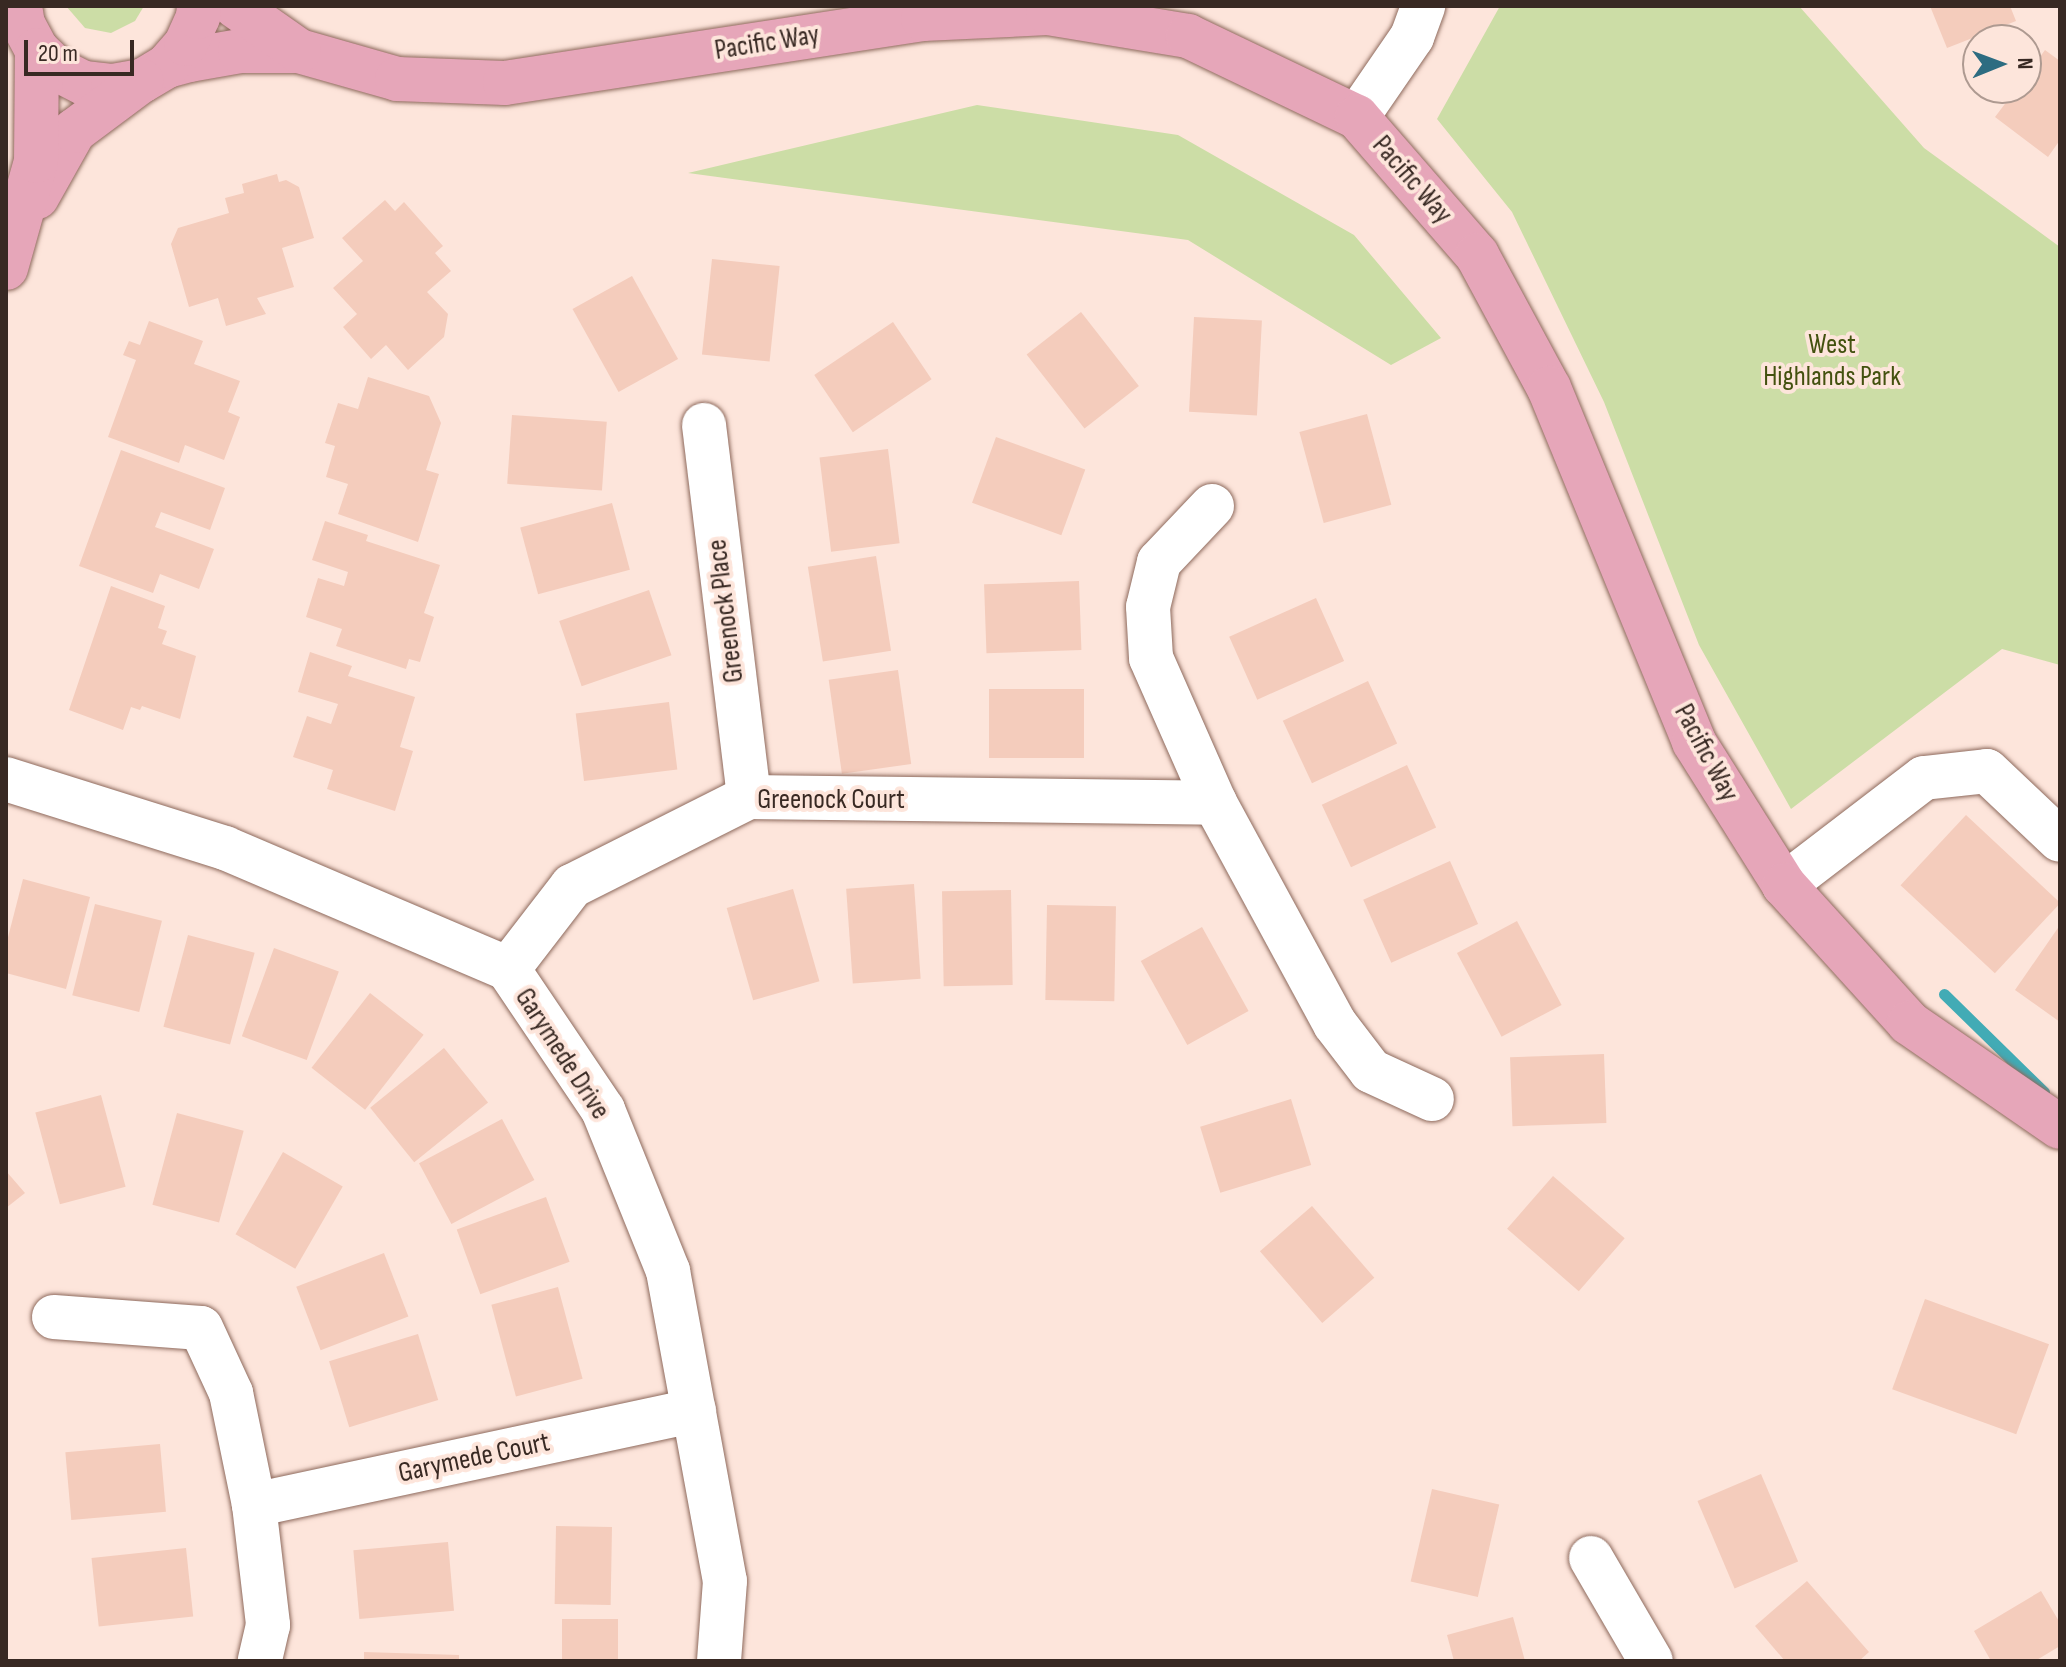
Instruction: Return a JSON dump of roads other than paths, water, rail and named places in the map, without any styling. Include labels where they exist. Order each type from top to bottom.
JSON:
[{"type":"main road","name":"Pacific Way","points":[[20,6],[23,24],[37,50],[58,70],[84,83],[113,86],[240,51],[299,51],[397,79],[505,83],[923,19],[1048,13],[1188,36],[1357,117],[1477,255],[1549,388],[1694,742],[1784,885],[1909,1023],[2060,1127]]},
{"type":"main road","points":[[12,249],[74,131],[154,74],[186,44],[198,17],[199,6]]},
{"type":"main road","name":"Pacific Way","points":[[235,6],[299,51]]},
{"type":"main road","points":[[12,249],[36,161],[37,50]]},
{"type":"street","points":[[1357,117],[1412,37],[1423,6]]},
{"type":"street","name":"Greenock Place","points":[[704,425],[749,797]]},
{"type":"street","points":[[1212,506],[1159,562],[1148,607],[1151,658],[1215,803],[1335,1024],[1371,1071],[1432,1099]]},
{"type":"street","points":[[1784,885],[1924,778],[1987,771],[2060,840]]},
{"type":"street","name":"Garymede Drive","points":[[6,779],[225,848],[508,969],[603,1110],[668,1271],[725,1581],[719,1661]]},
{"type":"street","name":"Greenock Court","points":[[508,969],[572,886],[749,797],[1215,803]]},
{"type":"street","points":[[54,1317],[201,1328],[231,1393],[254,1505],[268,1625],[260,1661]]},
{"type":"street","name":"Garymede Court","points":[[254,1505],[694,1411]]},
{"type":"street","points":[[1591,1558],[1651,1661]]},
{"type":"waterway","points":[[1944,994],[2044,1092]]},
{"type":"park label","name":"West Highlands Park","points":[[1832,361]]}]
